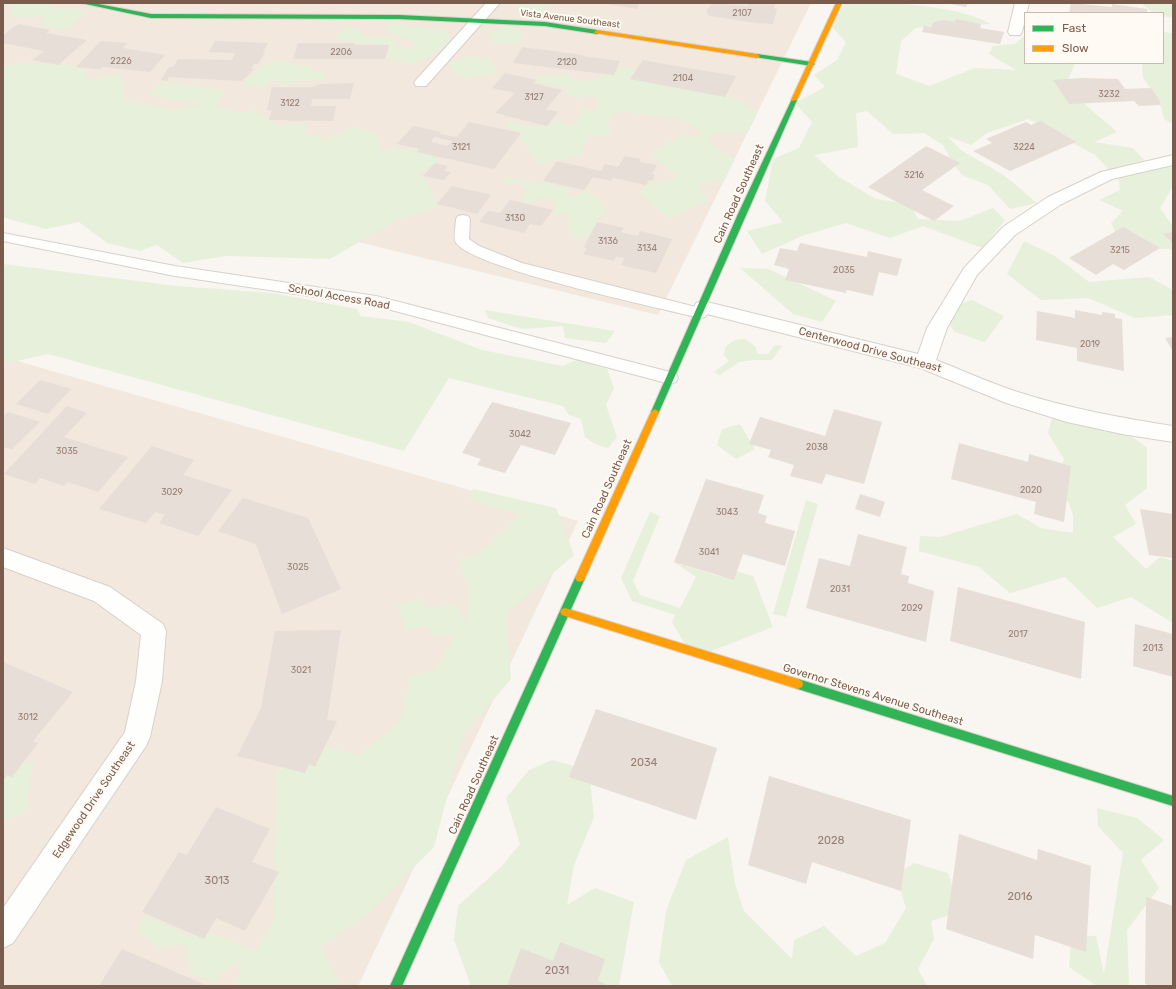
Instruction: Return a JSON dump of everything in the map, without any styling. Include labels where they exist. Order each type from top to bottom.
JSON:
[{"type":"street","name":"Vista Avenue Southeast","points":[[84,3],[151,16],[399,18],[477,20],[544,24],[812,64]]},
{"type":"street","points":[[421,83],[493,3]]},
{"type":"street","name":"Cain Road Southeast","points":[[396,986],[702,310],[742,214],[839,3]]},
{"type":"street","points":[[1015,32],[1022,3]]},
{"type":"street","points":[[925,363],[937,328],[970,272],[1009,231],[1054,202],[1107,175],[1173,160]]},
{"type":"street","name":"Centerwood Drive Southeast","points":[[702,310],[925,363],[1013,398],[1060,412],[1122,426],[1173,434]]},
{"type":"street","name":"Edgewood Drive Southeast","points":[[3,557],[102,594],[154,631],[149,681],[137,737],[3,932]]},
{"type":"street","name":"Governor Stevens Avenue Southeast","points":[[565,612],[1173,801]]},
{"type":"lane","points":[[463,219],[462,241],[474,249],[518,267],[702,310]]},
{"type":"lane","name":"School Access Road","points":[[3,237],[174,271],[376,301],[670,378]]},
{"type":"shaded area","points":[[3,3],[811,3],[658,315],[358,242],[381,214],[3,125]]},
{"type":"shaded area","points":[[3,357],[578,521],[358,986],[3,986]]},
{"type":"green space","points":[[3,3],[51,3],[55,9],[76,8],[85,14],[67,30],[42,26],[43,17],[12,17],[12,5],[3,5]]},
{"type":"green space","points":[[518,3],[547,3],[552,5],[539,15],[518,11]]},
{"type":"green space","points":[[845,3],[901,4],[939,8],[975,17],[991,24],[948,25],[916,28],[901,41],[896,74],[929,86],[975,68],[1016,70],[989,54],[993,46],[1015,44],[1024,36],[1024,64],[1075,64],[1065,87],[1117,132],[1094,142],[1133,148],[1146,162],[1131,170],[1173,166],[1173,186],[1160,208],[1173,226],[1173,253],[1170,249],[1124,248],[1111,223],[1123,211],[1099,200],[1120,190],[1119,180],[1095,155],[1029,119],[987,133],[971,145],[947,136],[961,150],[1005,176],[1037,203],[1010,209],[988,185],[962,175],[952,162],[943,145],[924,133],[893,134],[867,111],[856,113],[858,147],[814,155],[839,177],[876,199],[910,204],[918,219],[960,221],[993,208],[1005,220],[982,248],[923,226],[890,238],[846,223],[802,236],[762,254],[747,231],[783,222],[765,201],[773,159],[799,148],[812,122],[795,103],[825,87],[814,75],[837,60],[846,42],[832,27]]},
{"type":"green space","points":[[1145,3],[1173,3],[1173,18],[1164,16],[1164,12],[1153,12],[1143,5]]},
{"type":"green space","points":[[389,24],[446,29],[451,38],[446,48],[435,52],[421,61],[413,63],[388,58],[390,47],[378,44],[343,42],[344,39],[333,39],[346,28],[356,28],[365,36],[395,38],[397,47],[415,48],[414,42],[385,30]]},
{"type":"green space","points":[[508,25],[523,30],[520,44],[495,44],[488,34]]},
{"type":"green space","points":[[1164,32],[1173,33],[1173,124],[1164,119],[1159,99],[1143,78],[1142,64],[1164,64]]},
{"type":"green space","points":[[471,56],[492,59],[496,72],[466,79],[453,72],[447,62]]},
{"type":"green space","points":[[282,60],[295,65],[309,65],[312,71],[325,73],[326,80],[301,80],[282,86],[274,78],[265,87],[243,84],[251,74],[260,67],[269,62]]},
{"type":"green space","points":[[22,62],[71,65],[85,70],[87,80],[120,74],[126,100],[173,109],[205,105],[148,95],[163,81],[226,91],[215,105],[238,113],[253,110],[277,125],[306,124],[304,133],[327,139],[355,126],[376,134],[380,151],[392,148],[428,151],[438,162],[420,173],[427,181],[439,207],[397,220],[330,259],[227,256],[183,263],[157,245],[140,251],[107,243],[79,222],[46,229],[3,217],[3,67]]},
{"type":"green space","points":[[626,66],[648,77],[730,96],[758,112],[748,132],[714,133],[708,143],[735,159],[724,181],[697,184],[708,200],[669,219],[638,192],[650,182],[677,178],[651,154],[683,134],[696,138],[701,131],[678,118],[617,111],[608,120],[611,135],[586,137],[581,155],[536,164],[526,145],[519,141],[520,132],[505,127],[507,121],[535,127],[557,121],[573,127],[583,107],[596,112],[598,98],[591,96],[579,98],[565,93],[567,86],[536,83],[535,76],[567,74],[575,80],[595,81],[608,69]]},
{"type":"green space","points":[[504,178],[540,183],[543,182],[570,188],[569,198],[585,191],[597,197],[607,210],[598,219],[595,236],[577,239],[568,231],[569,221],[565,212],[552,216],[557,204],[545,198],[537,198],[532,204],[523,201],[521,196],[529,190],[521,185],[505,183]]},
{"type":"green space","points":[[1024,241],[1055,256],[1089,282],[1149,277],[1173,290],[1173,315],[1135,318],[1088,298],[1041,300],[1007,274]]},
{"type":"green space","points":[[3,264],[177,286],[273,293],[357,309],[361,316],[409,322],[482,350],[563,366],[579,359],[607,369],[614,388],[606,405],[617,437],[608,448],[595,444],[585,437],[581,419],[569,415],[563,406],[449,378],[404,451],[48,354],[3,364]]},
{"type":"green space","points":[[740,268],[769,269],[836,301],[822,322],[793,314]]},
{"type":"green space","points":[[972,300],[1004,316],[985,342],[955,332],[938,310]]},
{"type":"green space","points":[[485,310],[615,331],[606,343],[565,338],[563,326],[522,329],[488,318]]},
{"type":"green space","points":[[745,339],[755,346],[758,354],[768,354],[775,345],[782,346],[772,360],[739,362],[720,375],[714,372],[729,361],[724,355],[726,346],[735,340]]},
{"type":"green space","points":[[1053,414],[1106,432],[1122,429],[1147,448],[1147,488],[1125,505],[1136,524],[1113,537],[1146,569],[1160,557],[1173,561],[1173,623],[1131,597],[1097,608],[1065,577],[1010,593],[979,567],[919,551],[920,536],[940,537],[1017,514],[1041,528],[1073,533],[1073,515],[1058,477],[1064,459],[1048,433]]},
{"type":"green space","points":[[740,424],[755,449],[736,459],[717,445],[722,429]]},
{"type":"green space","points":[[473,489],[556,508],[574,555],[506,614],[511,679],[463,736],[434,847],[366,915],[321,946],[339,983],[336,986],[238,986],[240,959],[214,981],[190,973],[185,943],[161,949],[136,930],[146,916],[188,935],[214,934],[256,951],[274,920],[275,771],[317,745],[359,755],[401,721],[410,675],[433,671],[456,633],[435,636],[425,626],[406,630],[397,605],[420,598],[428,609],[455,604],[468,624],[468,588],[458,558],[477,555],[520,515],[469,499]]},
{"type":"green space","points":[[806,500],[818,504],[786,617],[773,614]]},
{"type":"green space","points":[[650,512],[660,516],[633,581],[640,595],[680,608],[696,577],[674,562],[721,577],[729,569],[753,576],[773,627],[693,658],[672,622],[675,615],[632,601],[621,578]]},
{"type":"green space","points":[[552,760],[589,770],[594,817],[574,865],[567,905],[595,888],[634,902],[619,986],[471,986],[454,940],[458,906],[502,866],[520,844],[506,798],[529,770]]},
{"type":"green space","points":[[33,761],[26,813],[3,820],[3,770],[10,766]]},
{"type":"green space","points":[[1097,808],[1137,818],[1164,840],[1141,860],[1159,888],[1127,930],[1129,986],[1097,986],[1069,967],[1072,935],[1096,936],[1104,974],[1123,853],[1098,826]]},
{"type":"green space","points":[[728,837],[735,884],[744,911],[792,959],[794,940],[824,926],[856,956],[885,943],[906,908],[896,875],[914,863],[948,873],[961,912],[931,921],[934,939],[918,969],[927,986],[672,986],[659,962],[666,911],[686,860]]},
{"type":"building","points":[[601,3],[639,3],[637,9]]},
{"type":"building","points":[[713,3],[748,6],[748,3],[776,3],[774,8],[777,9],[773,24],[757,23],[709,16],[706,11]]},
{"type":"building","points":[[945,3],[968,3],[966,7]]},
{"type":"building","points":[[1071,3],[1112,7],[1112,4],[1147,9],[1147,12],[1069,12]]},
{"type":"building","points":[[956,19],[981,24],[980,28],[1004,32],[1000,44],[922,32],[924,26],[931,27],[934,22],[944,20],[955,22]]},
{"type":"building","points":[[18,24],[50,30],[46,33],[87,40],[58,65],[32,60],[44,51],[3,43],[3,35]]},
{"type":"building","points":[[101,41],[127,43],[123,48],[165,55],[150,72],[102,67],[100,69],[76,67]]},
{"type":"building","points":[[215,41],[268,43],[258,64],[254,64],[251,69],[254,69],[242,81],[169,77],[167,81],[161,80],[169,67],[173,67],[178,59],[232,60],[235,53],[209,52]]},
{"type":"building","points":[[298,43],[355,43],[355,45],[389,45],[385,59],[293,59]]},
{"type":"building","points":[[522,47],[620,61],[614,75],[513,63]]},
{"type":"building","points":[[643,60],[736,76],[725,97],[630,79]]},
{"type":"building","points":[[505,73],[537,80],[533,83],[562,90],[546,109],[558,112],[547,126],[495,113],[515,93],[492,88]]},
{"type":"building","points":[[1082,78],[1118,79],[1125,89],[1151,88],[1159,99],[1161,105],[1139,106],[1134,101],[1069,104],[1053,80]]},
{"type":"building","points":[[354,83],[350,99],[312,99],[311,106],[336,106],[333,121],[269,120],[272,110],[267,110],[272,87],[312,87],[321,84]]},
{"type":"building","points":[[1041,121],[1076,142],[1010,171],[973,151],[992,143],[986,139],[1026,122],[1031,125]]},
{"type":"building","points":[[469,122],[521,133],[494,169],[417,152],[419,149],[397,144],[413,126],[441,132],[439,134],[457,137]],"holes":[[[434,137],[452,141],[448,146],[431,142]]]},
{"type":"building","points":[[926,146],[960,163],[922,190],[954,206],[934,221],[868,187]]},
{"type":"building","points":[[625,156],[641,159],[639,162],[657,165],[652,174],[655,175],[652,181],[649,180],[646,185],[613,178],[611,181],[593,177],[584,190],[543,181],[557,161],[601,171],[605,164],[618,167]]},
{"type":"building","points":[[435,163],[448,166],[444,171],[451,172],[444,180],[423,176]]},
{"type":"building","points":[[452,186],[491,195],[477,214],[437,204]]},
{"type":"building","points":[[510,200],[553,210],[541,226],[530,224],[524,233],[479,222],[488,211],[500,213]]},
{"type":"building","points":[[597,222],[624,228],[621,232],[632,235],[638,236],[640,231],[672,239],[656,273],[621,265],[625,258],[616,257],[614,261],[583,254],[587,248],[584,247]]},
{"type":"building","points":[[1123,227],[1160,248],[1124,270],[1113,264],[1096,275],[1069,258]]},
{"type":"building","points":[[1173,232],[1173,243],[1163,234]]},
{"type":"building","points":[[800,243],[867,257],[868,251],[902,259],[897,276],[879,272],[873,296],[847,290],[846,293],[785,280],[789,269],[774,265],[780,248],[797,251]]},
{"type":"building","points":[[1075,310],[1102,315],[1102,312],[1115,314],[1115,318],[1122,319],[1124,371],[1077,361],[1077,348],[1036,340],[1037,311],[1075,318]]},
{"type":"building","points":[[1173,337],[1173,351],[1165,338]]},
{"type":"building","points":[[40,380],[71,389],[48,414],[16,404]]},
{"type":"building","points":[[492,402],[571,423],[555,455],[521,445],[505,473],[477,465],[481,459],[462,453]]},
{"type":"building","points":[[67,406],[87,413],[64,437],[128,457],[98,492],[67,482],[64,486],[40,478],[35,484],[4,474]]},
{"type":"building","points":[[834,409],[882,422],[864,484],[826,474],[822,484],[790,476],[794,465],[768,457],[771,450],[749,444],[760,417],[825,436]]},
{"type":"building","points":[[8,412],[40,422],[12,449],[3,447],[3,416]]},
{"type":"building","points":[[959,443],[1028,462],[1029,454],[1071,466],[1064,522],[1034,514],[1036,502],[951,479]]},
{"type":"building","points":[[152,446],[194,460],[183,475],[232,490],[198,536],[159,523],[165,515],[155,512],[146,523],[99,509]]},
{"type":"building","points":[[706,479],[764,495],[758,513],[767,516],[765,523],[795,531],[785,566],[743,554],[734,580],[674,562]]},
{"type":"building","points":[[860,494],[885,502],[880,517],[855,509]]},
{"type":"building","points":[[243,498],[308,518],[341,589],[282,614],[256,544],[218,531]]},
{"type":"building","points":[[1140,509],[1173,514],[1173,558],[1149,555]]},
{"type":"building","points":[[858,534],[907,547],[901,574],[909,576],[908,583],[934,591],[926,642],[806,608],[819,558],[850,566]]},
{"type":"building","points":[[958,587],[1085,622],[1081,679],[950,641]]},
{"type":"building","points":[[1135,624],[1173,634],[1173,677],[1133,666]]},
{"type":"building","points":[[341,630],[327,720],[337,721],[315,767],[309,764],[305,773],[237,756],[261,708],[275,631]]},
{"type":"building","points":[[3,662],[73,692],[33,741],[38,743],[12,777],[7,775],[3,781]]},
{"type":"building","points":[[596,709],[717,748],[696,820],[569,777]]},
{"type":"building","points":[[769,776],[911,820],[901,891],[812,862],[806,884],[748,865]]},
{"type":"building","points":[[216,807],[270,829],[252,862],[279,872],[245,931],[216,918],[204,939],[142,912],[179,852],[187,855]]},
{"type":"building","points":[[959,834],[1037,860],[1038,849],[1091,866],[1086,952],[1035,935],[1033,959],[946,929]]},
{"type":"building","points":[[1146,897],[1173,906],[1173,986],[1151,986],[1145,984]]},
{"type":"building","points":[[560,942],[605,959],[598,981],[610,986],[507,986],[521,948],[553,961]]},
{"type":"building","points":[[122,949],[208,986],[99,986]]},
{"type":"traffic: fast","points":[[84,3],[151,16],[399,17],[545,24],[597,32]]},
{"type":"traffic: fast","points":[[757,56],[812,64]]},
{"type":"traffic: fast","points":[[655,412],[794,100]]},
{"type":"traffic: fast","points":[[396,986],[580,578]]},
{"type":"traffic: fast","points":[[798,684],[1173,801]]},
{"type":"traffic: slow","points":[[794,100],[839,3]]},
{"type":"traffic: slow","points":[[597,32],[757,56]]},
{"type":"traffic: slow","points":[[580,578],[655,412]]},
{"type":"traffic: slow","points":[[565,612],[798,684]]}]
